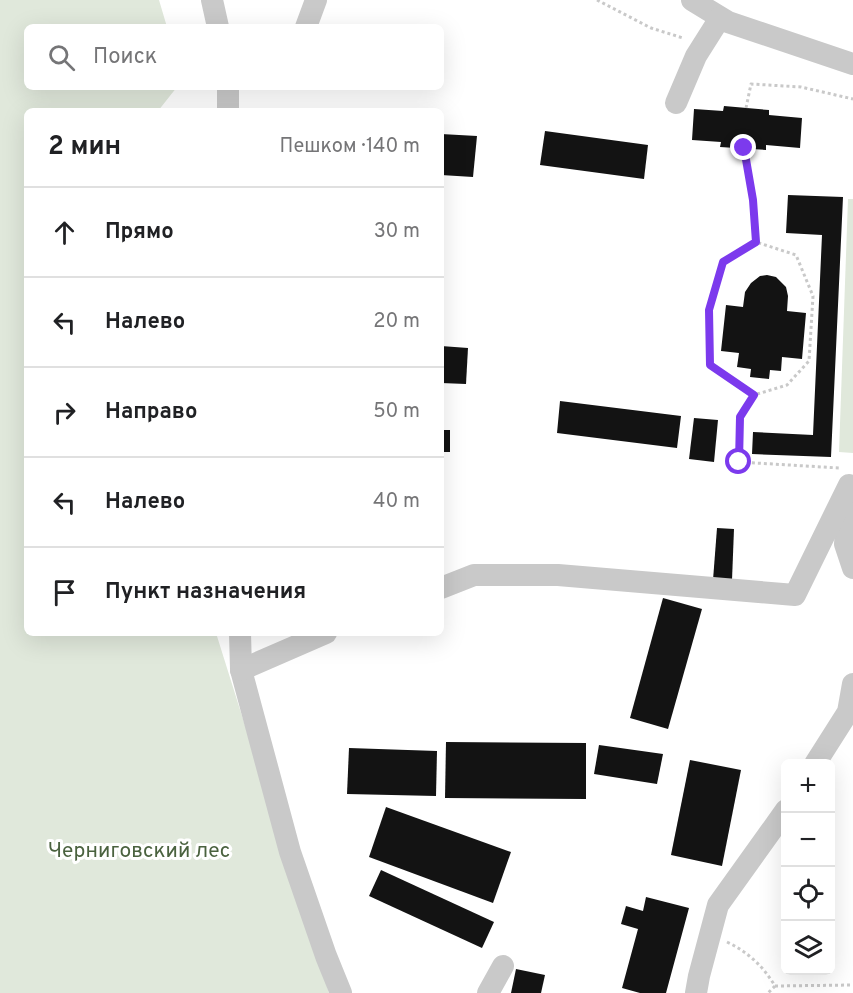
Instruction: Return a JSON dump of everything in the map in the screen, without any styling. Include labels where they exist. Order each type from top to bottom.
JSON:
[{"type":"street","points":[[212,0],[217,24]]},
{"type":"street","points":[[307,24],[316,0]]},
{"type":"street","points":[[692,0],[728,22],[853,64]]},
{"type":"street","points":[[676,103],[696,56],[720,18]]},
{"type":"street","points":[[228,90],[228,108]]},
{"type":"street","points":[[850,477],[845,544],[853,568]]},
{"type":"street","points":[[444,587],[474,575],[558,575],[795,595],[850,477]]},
{"type":"street","points":[[240,636],[241,670],[290,852],[341,993]]},
{"type":"street","points":[[241,670],[319,636]]},
{"type":"street","points":[[818,759],[848,712],[853,684]]},
{"type":"street","points":[[696,991],[718,905],[784,813]]},
{"type":"street","points":[[488,993],[503,966]]},
{"type":"path","points":[[597,0],[651,28],[688,40]]},
{"type":"path","points":[[746,108],[751,84],[801,87],[853,99]]},
{"type":"path","points":[[744,148],[753,200],[756,242]]},
{"type":"path","points":[[754,395],[710,365],[709,310],[723,262],[756,242],[796,255],[813,296],[809,361],[787,384],[754,395],[740,417],[739,462],[832,467],[850,477]]},
{"type":"path","points":[[712,929],[724,940],[756,960],[775,986]]},
{"type":"path","points":[[768,993],[775,986],[853,987]]},
{"type":"green space","name":"Черниговский лес","points":[[0,0],[159,0],[166,24],[24,24],[24,90],[175,90],[160,108],[24,108],[24,636],[217,636],[329,993],[0,993]]},
{"type":"green space","points":[[848,199],[853,199],[853,453],[839,452]]},
{"type":"building","points":[[724,106],[769,110],[769,115],[802,118],[800,148],[766,145],[766,150],[720,147],[721,142],[692,140],[694,109],[723,111]]},
{"type":"building","points":[[545,131],[648,145],[644,179],[540,165]]},
{"type":"building","points":[[444,134],[477,136],[473,177],[444,175]]},
{"type":"building","points":[[788,195],[843,197],[831,457],[752,454],[753,432],[813,435],[822,235],[786,233]]},
{"type":"building","points":[[760,276],[776,277],[786,287],[787,311],[806,313],[802,359],[782,357],[781,371],[770,370],[769,379],[750,377],[751,369],[737,367],[739,353],[721,351],[726,305],[743,307],[745,292],[751,283]]},
{"type":"building","points":[[444,346],[468,348],[466,384],[444,383]]},
{"type":"building","points":[[560,401],[681,416],[677,448],[557,433]]},
{"type":"building","points":[[694,418],[718,420],[714,462],[689,459]]},
{"type":"building","points":[[444,430],[450,430],[450,452],[444,452]]},
{"type":"building","points":[[717,528],[734,529],[732,580],[713,580]]},
{"type":"building","points":[[663,598],[702,609],[668,729],[630,718]]},
{"type":"building","points":[[446,742],[586,743],[586,799],[445,798]]},
{"type":"building","points":[[599,745],[663,754],[657,784],[594,774]]},
{"type":"building","points":[[349,748],[437,751],[436,796],[347,794]]},
{"type":"building","points":[[690,760],[741,770],[722,866],[671,855]]},
{"type":"building","points":[[386,807],[511,852],[493,903],[369,857]]},
{"type":"building","points":[[381,870],[494,922],[482,948],[369,896]]},
{"type":"building","points":[[646,897],[689,908],[666,993],[640,993],[622,988],[638,929],[621,924],[626,906],[643,911]]},
{"type":"building","points":[[516,969],[545,975],[541,993],[511,993]]},
{"type":"route","points":[[739,462],[740,417],[754,395],[710,365],[709,310],[723,262],[756,242],[753,200],[744,148]]}]
